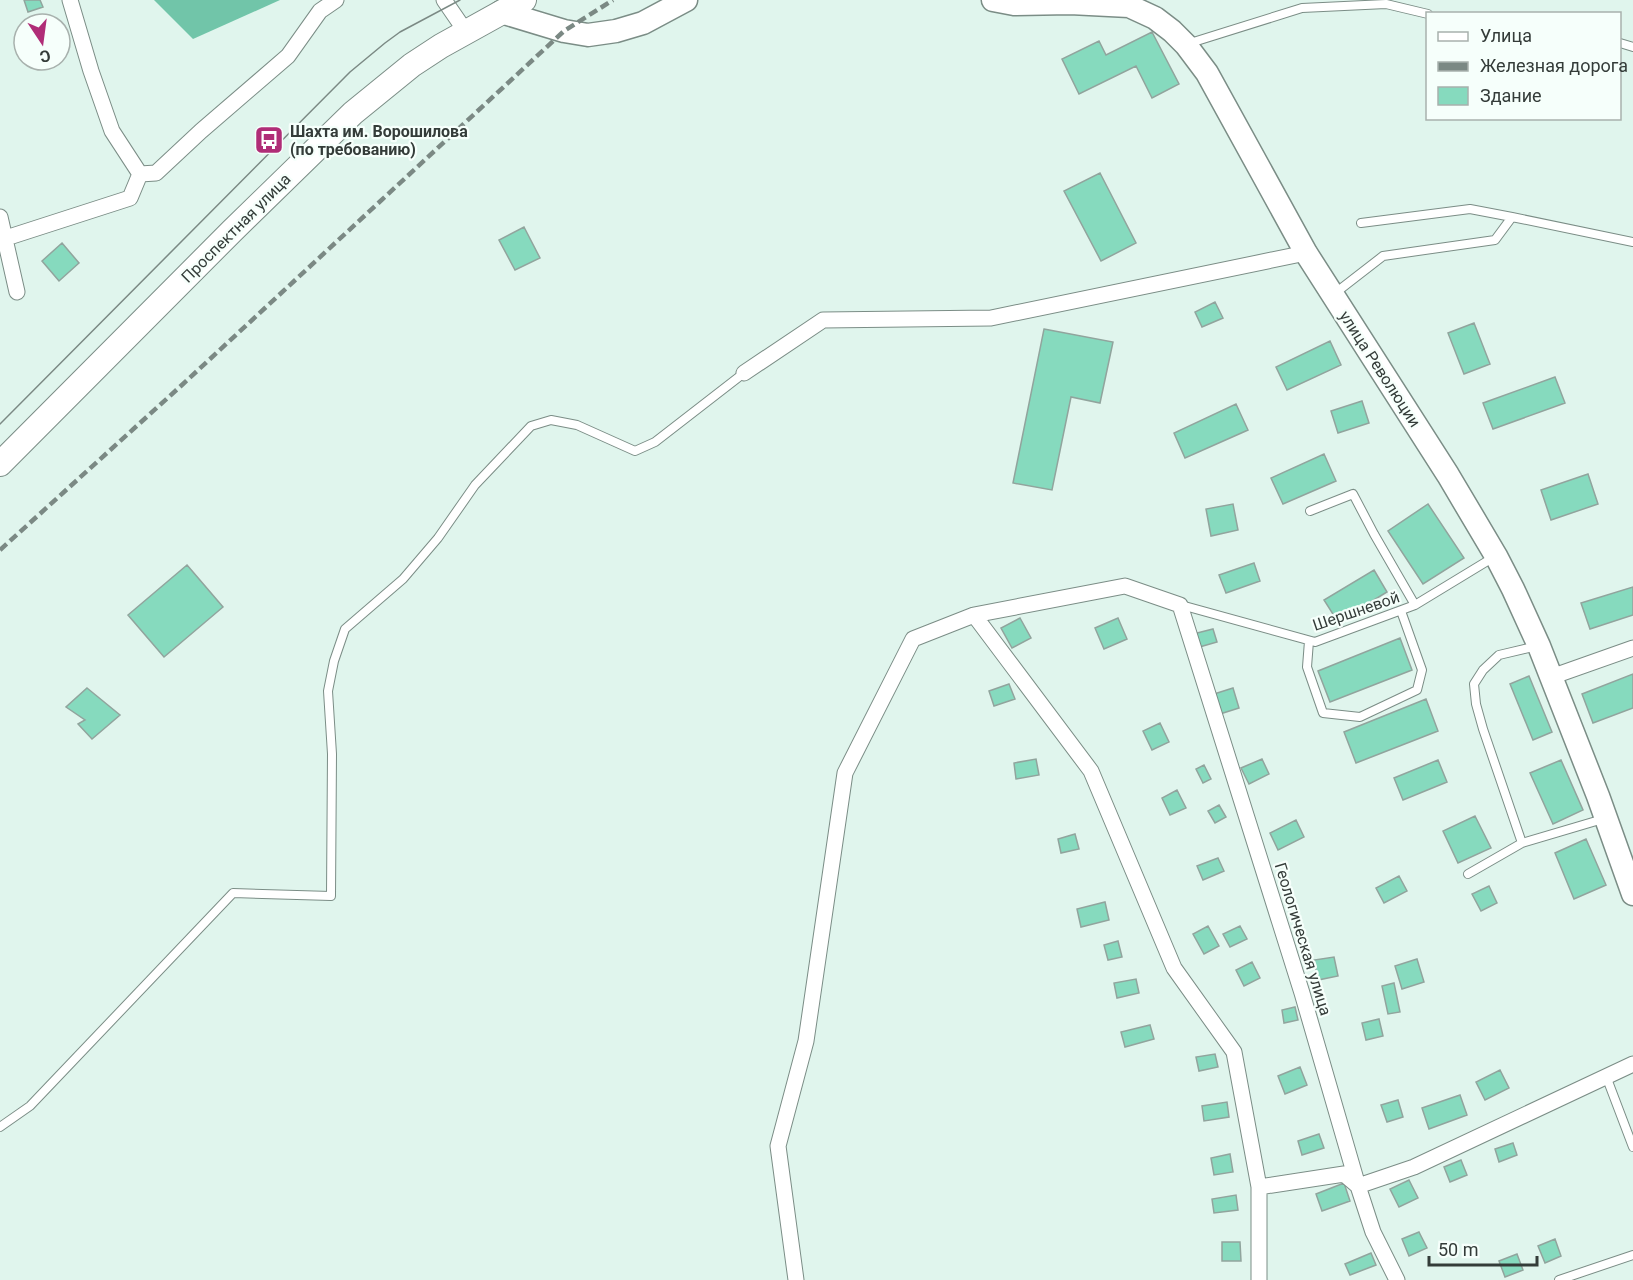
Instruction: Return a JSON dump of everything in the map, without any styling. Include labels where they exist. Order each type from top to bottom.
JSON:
[{"type":"main road","name":"Проспектная улица","points":[[0,464],[353,113],[412,65],[441,46],[524,0]]},
{"type":"street","points":[[70,0],[112,131],[140,174]]},
{"type":"street","points":[[140,174],[156,174],[201,131],[288,56],[320,11],[336,0]]},
{"type":"street","points":[[444,0],[466,32]]},
{"type":"street","points":[[501,12],[564,31],[588,35],[616,31],[643,23],[686,0]]},
{"type":"street","name":"улица Революции","points":[[993,0],[1014,4],[1070,3],[1129,6],[1155,18],[1172,31],[1207,73],[1306,253],[1448,475],[1496,556],[1539,646],[1633,894]]},
{"type":"street","points":[[6,238],[130,198],[140,174]]},
{"type":"street","points":[[0,217],[17,292]]},
{"type":"street","points":[[744,373],[823,320],[991,318],[1306,253]]},
{"type":"street","points":[[796,1280],[777,1146],[806,1041],[845,773],[913,639],[974,615],[1125,586],[1180,605]]},
{"type":"street","name":"Геологическая улица","points":[[1180,605],[1302,993],[1358,1186],[1373,1232],[1397,1280]]},
{"type":"street","points":[[974,615],[1091,771],[1174,968],[1234,1052],[1259,1187],[1259,1280]]},
{"type":"street","points":[[1551,677],[1633,648]]},
{"type":"street","points":[[1259,1187],[1344,1174],[1358,1186],[1414,1167],[1633,1064]]},
{"type":"lane","points":[[1186,45],[1302,8],[1386,4],[1426,14]]},
{"type":"lane","points":[[1361,223],[1470,209],[1633,242]]},
{"type":"lane","points":[[1332,295],[1383,256],[1495,240],[1512,217]]},
{"type":"lane","points":[[0,1127],[30,1106],[233,893],[332,896],[332,754],[328,691],[334,661],[345,629],[403,579],[438,538],[475,485],[531,426],[550,420],[577,425],[635,451],[654,442],[744,373]]},
{"type":"lane","points":[[1310,511],[1353,494],[1415,605]]},
{"type":"lane","name":"Шершневой","points":[[1180,605],[1316,642],[1415,605],[1496,556]]},
{"type":"lane","points":[[1309,640],[1307,667],[1323,713],[1360,717],[1417,690],[1422,670],[1401,611]]},
{"type":"lane","points":[[1522,843],[1482,729],[1474,684],[1484,670],[1499,656],[1539,646]]},
{"type":"lane","points":[[1468,874],[1522,843],[1606,818]]},
{"type":"lane","points":[[1606,1076],[1633,1147]]},
{"type":"lane","points":[[1560,1280],[1633,1255]]},
{"type":"green space","points":[[154,0],[280,0],[193,39]]},
{"type":"building","points":[[24,0],[40,0],[43,7],[28,12]]},
{"type":"building","points":[[1152,32],[1179,84],[1152,98],[1136,66],[1079,94],[1062,59],[1099,41],[1106,55]]},
{"type":"building","points":[[1100,173],[1136,243],[1101,261],[1064,191]]},
{"type":"building","points":[[524,227],[540,258],[515,270],[499,240]]},
{"type":"building","points":[[62,243],[79,263],[59,281],[42,261]]},
{"type":"building","points":[[1215,302],[1223,318],[1202,327],[1195,312]]},
{"type":"building","points":[[1474,323],[1490,364],[1464,374],[1448,333]]},
{"type":"building","points":[[1044,329],[1113,342],[1100,403],[1071,397],[1052,490],[1013,483]]},
{"type":"building","points":[[1330,341],[1341,365],[1287,390],[1276,367]]},
{"type":"building","points":[[1555,377],[1565,403],[1493,429],[1483,403]]},
{"type":"building","points":[[1362,401],[1369,423],[1338,433],[1331,411]]},
{"type":"building","points":[[1236,404],[1248,430],[1185,458],[1174,433]]},
{"type":"building","points":[[1324,454],[1336,481],[1283,504],[1271,478]]},
{"type":"building","points":[[1588,474],[1598,504],[1551,520],[1541,490]]},
{"type":"building","points":[[1233,504],[1238,530],[1211,536],[1206,509]]},
{"type":"building","points":[[1428,504],[1464,558],[1423,584],[1388,531]]},
{"type":"building","points":[[1254,563],[1260,581],[1226,593],[1219,575]]},
{"type":"building","points":[[187,565],[223,607],[164,657],[128,615]]},
{"type":"building","points":[[1374,570],[1387,592],[1338,622],[1324,600]]},
{"type":"building","points":[[1633,587],[1633,615],[1590,629],[1581,603]]},
{"type":"building","points":[[1020,618],[1031,638],[1012,648],[1001,628]]},
{"type":"building","points":[[1118,618],[1127,639],[1104,649],[1095,628]]},
{"type":"building","points":[[1213,629],[1217,642],[1196,648],[1193,634]]},
{"type":"building","points":[[1400,638],[1412,670],[1330,702],[1318,671]]},
{"type":"building","points":[[1633,674],[1633,708],[1593,723],[1582,694]]},
{"type":"building","points":[[1529,676],[1552,732],[1533,740],[1510,684]]},
{"type":"building","points":[[1009,684],[1015,699],[994,706],[989,691]]},
{"type":"building","points":[[87,688],[120,715],[92,739],[78,724],[85,720],[66,707]]},
{"type":"building","points":[[1233,688],[1239,708],[1220,714],[1214,694]]},
{"type":"building","points":[[1426,699],[1438,731],[1356,763],[1344,732]]},
{"type":"building","points":[[1160,723],[1169,742],[1152,750],[1143,731]]},
{"type":"building","points":[[1036,759],[1039,775],[1016,779],[1014,763]]},
{"type":"building","points":[[1262,759],[1269,774],[1249,784],[1241,768]]},
{"type":"building","points":[[1438,760],[1447,782],[1403,800],[1394,778]]},
{"type":"building","points":[[1561,760],[1583,810],[1553,824],[1530,773]]},
{"type":"building","points":[[1204,765],[1211,779],[1203,783],[1196,769]]},
{"type":"building","points":[[1177,790],[1186,808],[1170,815],[1162,798]]},
{"type":"building","points":[[1219,805],[1226,817],[1215,823],[1208,811]]},
{"type":"building","points":[[1475,816],[1491,848],[1458,863],[1443,831]]},
{"type":"building","points":[[1296,820],[1304,837],[1278,850],[1270,833]]},
{"type":"building","points":[[1075,834],[1079,849],[1061,853],[1058,839]]},
{"type":"building","points":[[1586,839],[1606,885],[1574,899],[1555,853]]},
{"type":"building","points":[[1218,858],[1224,871],[1203,880],[1197,866]]},
{"type":"building","points":[[1399,876],[1407,891],[1384,903],[1376,888]]},
{"type":"building","points":[[1489,886],[1497,903],[1481,911],[1472,894]]},
{"type":"building","points":[[1105,902],[1109,920],[1081,927],[1077,909]]},
{"type":"building","points":[[1208,926],[1219,946],[1204,954],[1193,934]]},
{"type":"building","points":[[1240,926],[1247,939],[1230,947],[1223,934]]},
{"type":"building","points":[[1118,941],[1122,957],[1108,960],[1104,945]]},
{"type":"building","points":[[1334,957],[1338,976],[1318,980],[1314,960]]},
{"type":"building","points":[[1417,959],[1424,982],[1402,989],[1395,966]]},
{"type":"building","points":[[1252,962],[1260,978],[1244,986],[1236,970]]},
{"type":"building","points":[[1136,979],[1139,993],[1117,998],[1114,983]]},
{"type":"building","points":[[1394,983],[1400,1012],[1388,1014],[1382,986]]},
{"type":"building","points":[[1295,1007],[1298,1020],[1284,1023],[1282,1010]]},
{"type":"building","points":[[1379,1019],[1383,1036],[1366,1040],[1362,1023]]},
{"type":"building","points":[[1150,1025],[1154,1039],[1125,1047],[1121,1032]]},
{"type":"building","points":[[1215,1054],[1218,1067],[1199,1071],[1196,1057]]},
{"type":"building","points":[[1300,1067],[1307,1085],[1285,1094],[1278,1076]]},
{"type":"building","points":[[1500,1070],[1509,1088],[1485,1100],[1476,1082]]},
{"type":"building","points":[[1460,1095],[1467,1115],[1429,1129],[1422,1108]]},
{"type":"building","points":[[1398,1100],[1403,1117],[1387,1122],[1381,1105]]},
{"type":"building","points":[[1227,1102],[1229,1117],[1204,1121],[1202,1106]]},
{"type":"building","points":[[1319,1134],[1324,1148],[1302,1155],[1298,1141]]},
{"type":"building","points":[[1513,1143],[1517,1155],[1499,1162],[1495,1149]]},
{"type":"building","points":[[1230,1154],[1233,1172],[1214,1175],[1211,1158]]},
{"type":"building","points":[[1461,1160],[1467,1175],[1450,1182],[1444,1167]]},
{"type":"building","points":[[1409,1180],[1418,1198],[1399,1207],[1390,1189]]},
{"type":"building","points":[[1344,1183],[1350,1201],[1322,1211],[1316,1194]]},
{"type":"building","points":[[1236,1195],[1238,1210],[1214,1213],[1212,1199]]},
{"type":"building","points":[[1419,1232],[1427,1248],[1409,1256],[1402,1239]]},
{"type":"building","points":[[1555,1239],[1561,1256],[1545,1263],[1538,1246]]},
{"type":"building","points":[[1222,1242],[1240,1242],[1241,1261],[1222,1261]]},
{"type":"building","points":[[1371,1253],[1376,1265],[1350,1275],[1345,1264]]},
{"type":"building","points":[[1517,1254],[1523,1270],[1505,1277],[1499,1261]]},
{"type":"tram line","points":[[0,424],[350,72],[400,32],[460,0]]},
{"type":"railway","points":[[0,550],[564,31],[613,0]]},
{"type":"place","name":"Шахта им. Ворошилова (по требованию)","points":[[269,140]]}]
